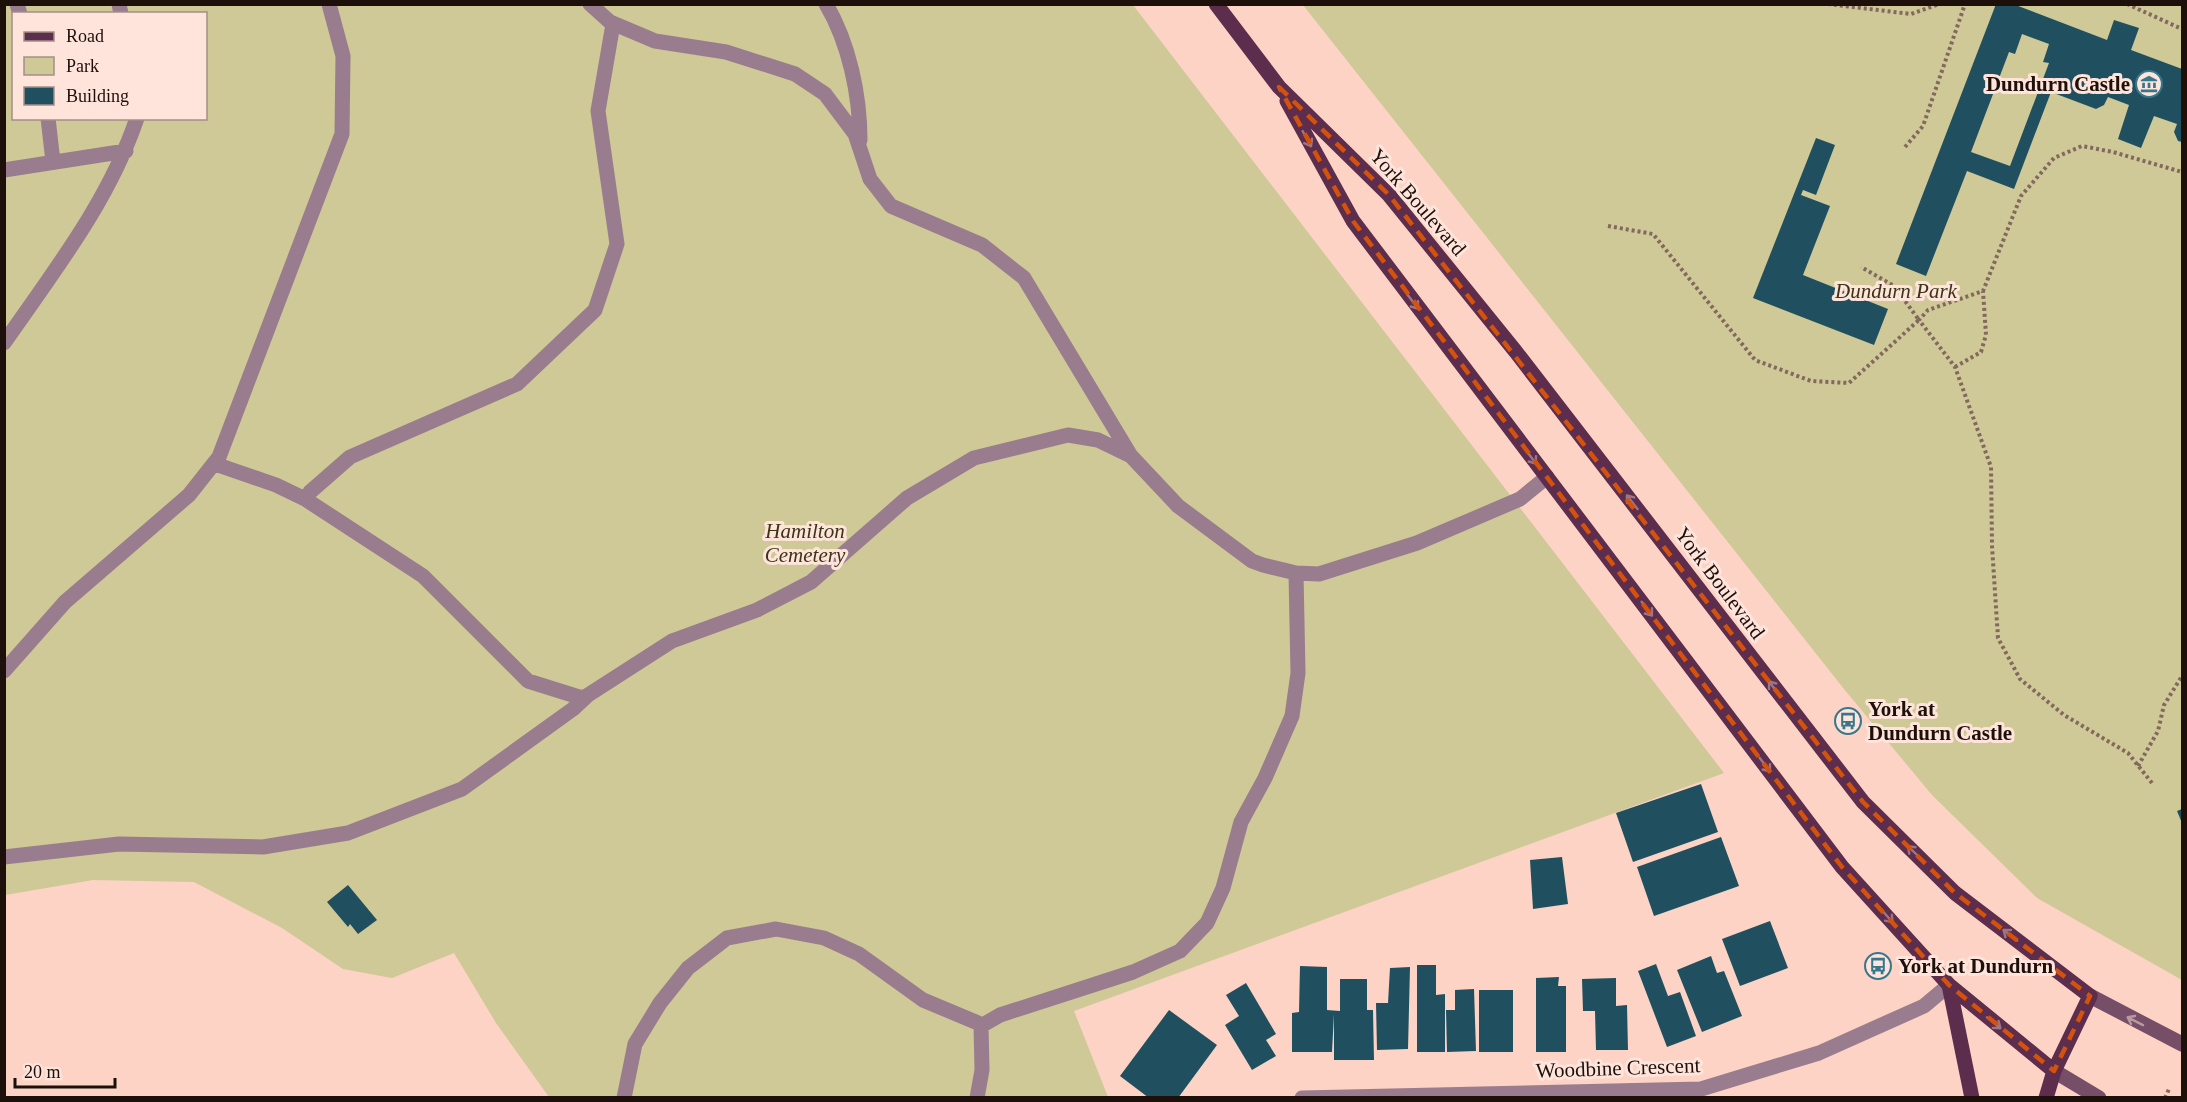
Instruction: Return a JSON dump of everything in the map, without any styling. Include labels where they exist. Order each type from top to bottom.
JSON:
[{"type":"main road","name":"York Boulevard","points":[[1216,4],[1279,87],[1353,221],[1842,867],[1949,985],[2054,1071],[2099,1098]]},
{"type":"main road","name":"York Boulevard","points":[[1279,87],[1389,195],[1516,352],[1863,802],[1955,893],[2090,996],[2182,1044]]},
{"type":"main road","points":[[1949,985],[1972,1098]]},
{"type":"main road","points":[[2046,1098],[2054,1071],[2090,996]]},
{"type":"street","points":[[4,671],[65,602],[189,495],[215,464],[342,134],[343,56],[329,4]]},
{"type":"street","points":[[590,4],[613,24],[655,41],[726,52],[795,74],[825,94],[855,134],[870,179],[891,206],[982,245],[1024,278],[1131,456],[1178,506],[1252,561],[1296,573],[1319,574],[1417,543],[1520,499],[1547,477]]},
{"type":"street","points":[[826,4],[837,21],[855,82],[860,146]]},
{"type":"street","points":[[305,499],[350,457],[517,384],[595,310],[617,244],[598,111],[613,24]]},
{"type":"street","points":[[48,120],[54,162]]},
{"type":"street","points":[[4,343],[91,216],[126,151],[137,120]]},
{"type":"street","points":[[4,170],[126,151]]},
{"type":"street","points":[[4,857],[119,844],[263,847],[348,833],[462,789],[573,709],[585,697],[672,641],[757,610],[811,582],[907,498],[974,458],[1068,435],[1098,440],[1131,456]]},
{"type":"street","points":[[215,464],[276,485],[305,499],[423,576],[528,681],[585,697]]},
{"type":"street","points":[[981,1026],[1000,1015],[1133,972],[1180,951],[1207,923],[1222,888],[1241,822],[1265,778],[1292,716],[1299,673],[1296,573]]},
{"type":"street","points":[[624,1098],[635,1044],[660,1003],[688,968],[727,938],[776,929],[825,938],[859,954],[922,1000],[981,1026]]},
{"type":"street","name":"Woodbine Crescent","points":[[1302,1098],[1701,1089],[1819,1053],[1924,1006],[1949,985]]},
{"type":"street","points":[[977,1098],[982,1070],[981,1026]]},
{"type":"path","points":[[1828,4],[1911,14],[1939,4]]},
{"type":"path","points":[[1905,147],[1923,126],[1965,4]]},
{"type":"path","points":[[2127,4],[2182,29]]},
{"type":"path","points":[[1955,367],[1981,352],[1986,335],[1983,291],[2021,196],[2054,158],[2082,146],[2113,152],[2182,172]]},
{"type":"path","points":[[1608,226],[1653,234],[1755,360],[1811,381],[1849,383],[1928,310],[1983,291]]},
{"type":"path","points":[[1861,267],[1894,286],[1955,367],[1991,466],[1992,546],[1998,638],[2020,679],[2064,715],[2128,753],[2152,783]]},
{"type":"path","points":[[2138,766],[2158,731],[2164,705],[2182,676]]},
{"type":"path","points":[[2165,1098],[2169,1089]]},
{"type":"highlighted area","points":[[1279,87],[1389,195],[1863,802],[1955,893],[2090,996],[2054,1071],[1949,985],[1842,867],[1353,221]]},
{"type":"green space","name":"Hamilton Cemetery","points":[[5,5],[1133,5],[1724,773],[1074,1011],[1108,1097],[549,1097],[496,1023],[454,953],[392,978],[343,969],[282,928],[194,882],[93,880],[5,895]]},
{"type":"green space","name":"Dundurn Park","points":[[1303,5],[2182,5],[2182,980],[2037,898],[1932,795],[1844,689]]},
{"type":"building","points":[[1996,4],[2013,4],[2107,40],[2114,20],[2139,28],[2131,50],[2182,69],[2182,142],[2178,141],[2174,132],[2177,124],[2154,116],[2141,148],[2118,139],[2129,105],[2108,97],[2104,105],[2096,109],[2051,92],[2014,189],[1967,171],[1926,276],[1896,264]],"holes":[[[2022,34],[2049,44],[2043,62],[2049,63],[2010,166],[1971,152],[2009,52],[2015,54]]]},
{"type":"building","points":[[1816,138],[1835,145],[1816,195],[1803,190],[1801,195],[1830,206],[1803,275],[1888,309],[1874,345],[1753,298]]},
{"type":"building","points":[[1701,784],[1718,832],[1633,862],[1616,813]]},
{"type":"building","points":[[2182,809],[2182,823],[2177,811]]},
{"type":"building","points":[[1721,837],[1739,886],[1654,916],[1637,867]]},
{"type":"building","points":[[1562,857],[1568,904],[1533,909],[1530,860]]},
{"type":"building","points":[[348,885],[377,920],[358,934],[350,924],[348,927],[327,902]]},
{"type":"building","points":[[1770,921],[1788,968],[1740,986],[1722,939]]},
{"type":"building","points":[[1711,956],[1717,973],[1724,971],[1742,1016],[1702,1032],[1677,970]]},
{"type":"building","points":[[1656,964],[1668,996],[1680,992],[1696,1036],[1667,1047],[1638,971]]},
{"type":"building","points":[[1417,965],[1436,965],[1436,995],[1445,994],[1445,1052],[1417,1052]]},
{"type":"building","points":[[1300,966],[1327,967],[1327,1010],[1340,1011],[1340,979],[1367,979],[1367,1010],[1373,1010],[1374,1060],[1334,1060],[1334,1014],[1332,1052],[1292,1052],[1292,1013],[1299,1012]]},
{"type":"building","points":[[1410,967],[1408,1049],[1377,1050],[1376,1003],[1388,1003],[1390,968]]},
{"type":"building","points":[[1559,977],[1558,986],[1566,986],[1566,1052],[1536,1052],[1536,978]]},
{"type":"building","points":[[1616,978],[1616,1006],[1627,1005],[1628,1050],[1596,1050],[1595,1011],[1583,1011],[1582,979]]},
{"type":"building","points":[[1246,983],[1276,1034],[1266,1040],[1276,1056],[1252,1070],[1225,1025],[1239,1016],[1226,995]]},
{"type":"building","points":[[1474,989],[1476,1051],[1447,1052],[1446,1010],[1455,1010],[1455,990]]},
{"type":"building","points":[[1479,990],[1513,990],[1513,1052],[1479,1052]]},
{"type":"building","points":[[1169,1010],[1217,1045],[1178,1098],[1149,1098],[1120,1076]]},
{"type":"place","name":"Dundurn Castle","points":[[2149,84]]},
{"type":"place","name":"York at Dundurn Castle","points":[[1848,721]]},
{"type":"place","name":"York at Dundurn","points":[[1878,966]]}]
